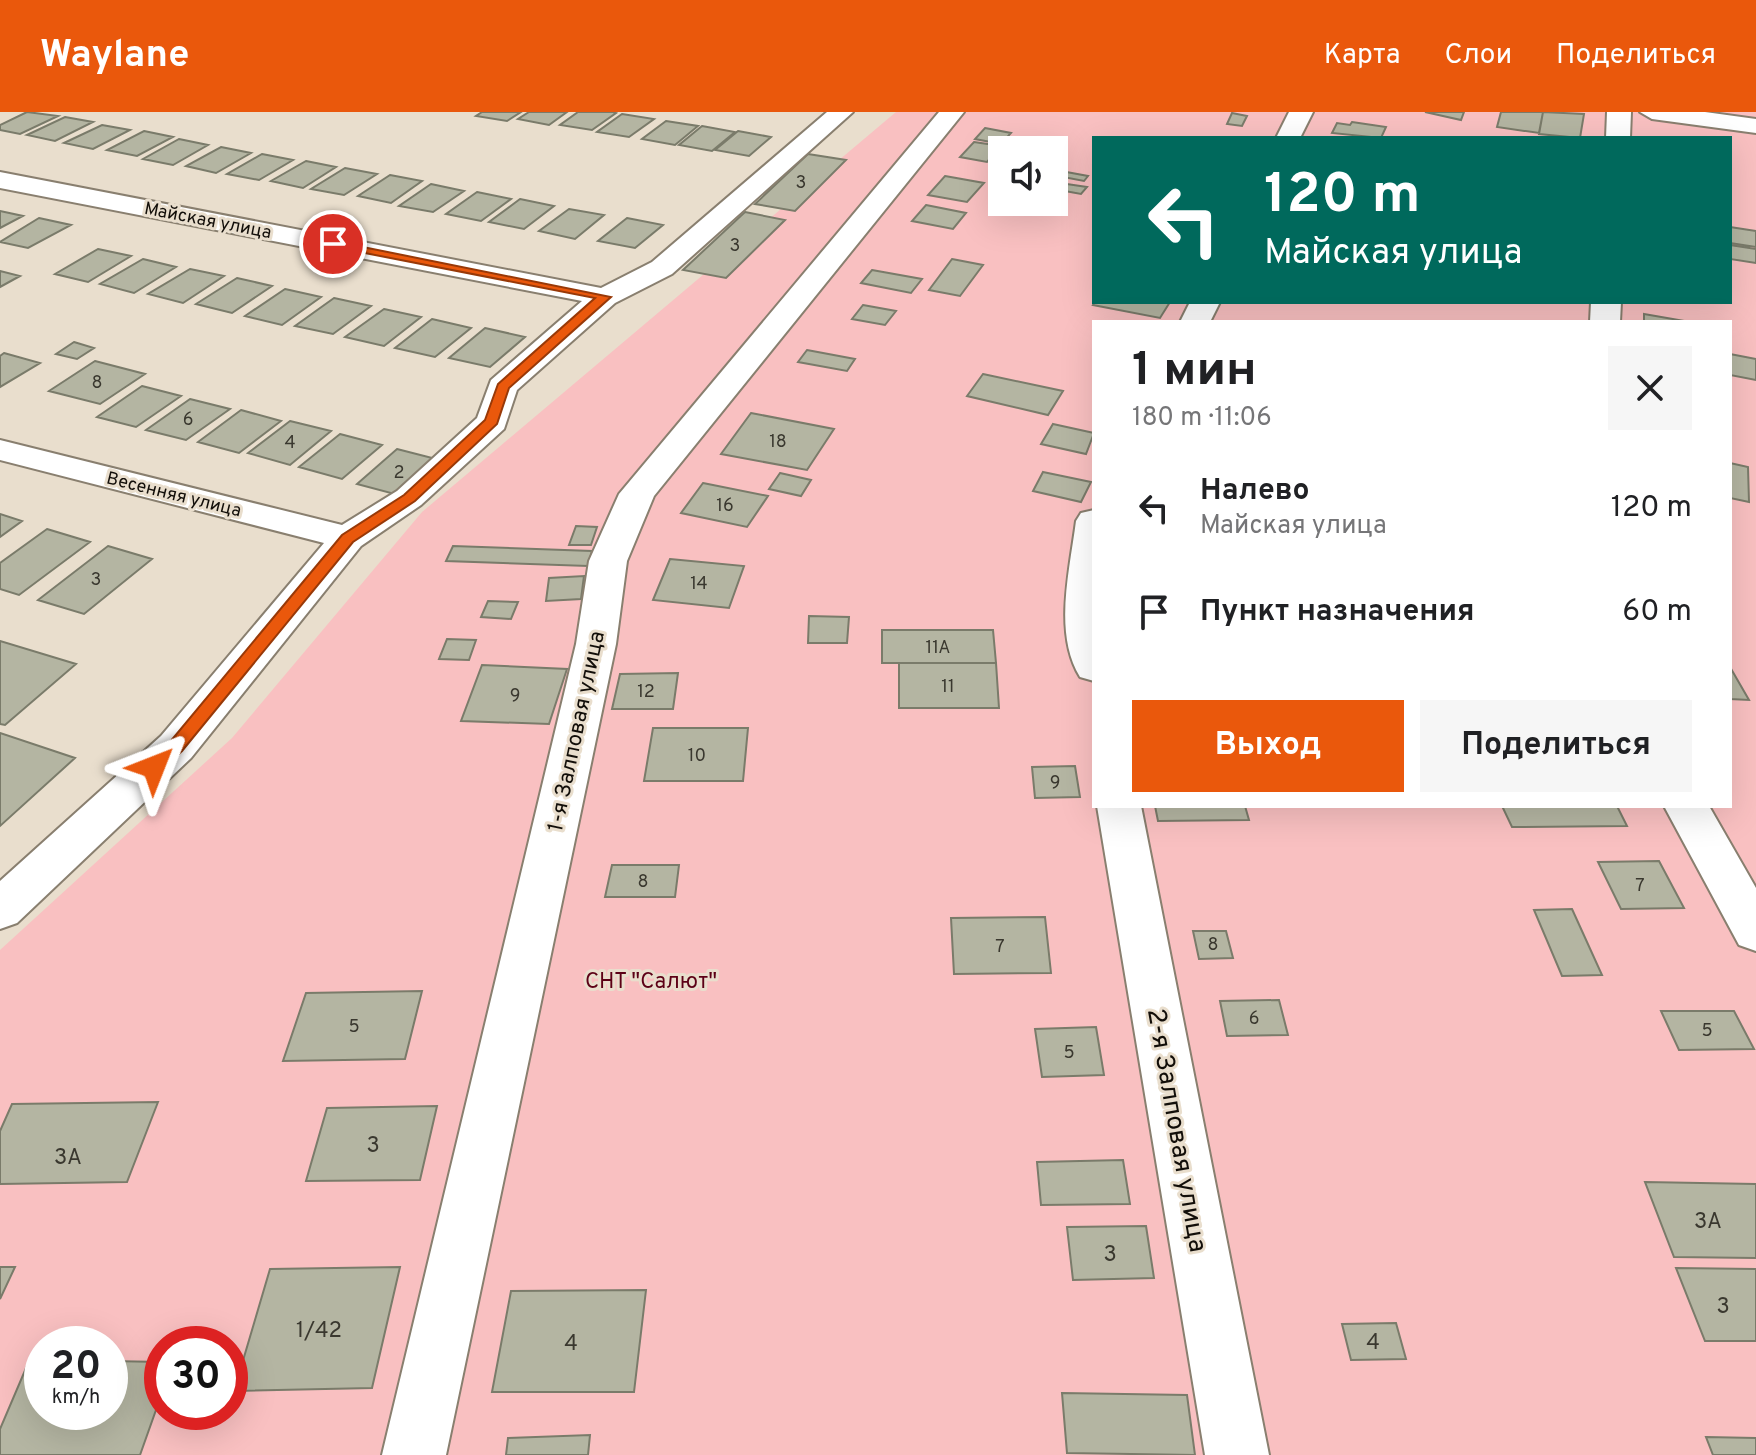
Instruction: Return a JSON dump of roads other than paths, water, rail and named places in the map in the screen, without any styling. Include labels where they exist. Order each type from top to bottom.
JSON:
[{"type":"street","name":"1-я Залповая улица","points":[[414,1455],[596,644],[608,561],[637,494],[952,112]]},
{"type":"street","points":[[1289,136],[1301,112]]},
{"type":"street","points":[[1618,136],[1619,112]]},
{"type":"street","points":[[1652,112],[1756,126]]},
{"type":"street","points":[[0,910],[176,747],[348,538],[409,498],[492,422],[502,387],[605,297],[662,268],[835,113]]},
{"type":"street","name":"Майская улица","points":[[0,180],[605,297]]},
{"type":"street","name":"Весенняя улица","points":[[0,450],[348,538]]},
{"type":"street","points":[[1092,540],[1084,615],[1092,657]]},
{"type":"street","name":"2-я Залповая улица","points":[[1119,808],[1237,1455]]},
{"type":"street","points":[[1687,808],[1756,931]]},
{"type":"park label","name":"СНТ \"Салют\"","points":[[651,980]]}]
